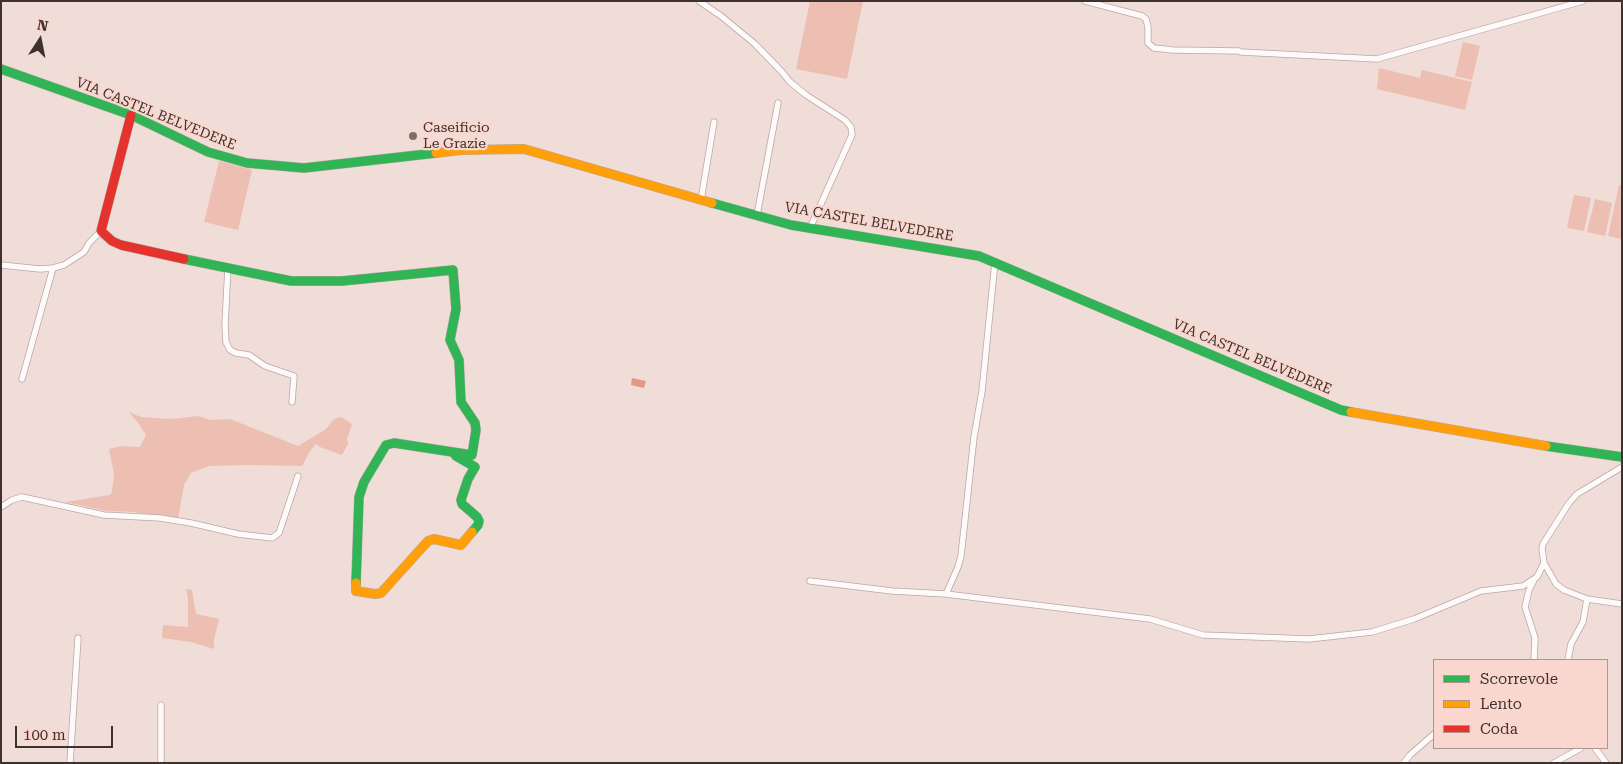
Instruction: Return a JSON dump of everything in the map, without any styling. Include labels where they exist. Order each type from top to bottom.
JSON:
[{"type":"street","points":[[699,1],[754,44],[790,82],[806,95],[845,120],[851,127],[852,135],[810,228]]},
{"type":"street","points":[[1085,1],[1142,16],[1146,19],[1148,27],[1148,43],[1154,48],[1376,59],[1583,1]]},
{"type":"street","name":"VIA CASTEL BELVEDERE","points":[[1,69],[131,115],[208,152],[238,161],[260,165],[304,168],[455,150],[524,149],[791,225],[959,252],[995,262],[1341,410],[1622,459]]},
{"type":"street","points":[[757,215],[778,103]]},
{"type":"street","points":[[1,265],[40,269],[64,265],[78,257],[101,231],[131,115]]},
{"type":"street","points":[[701,200],[714,122]]},
{"type":"street","points":[[101,231],[112,241],[121,245],[276,279],[311,282],[342,281],[452,270],[456,309],[450,340],[459,360],[461,402],[475,423],[476,430],[472,455],[453,452],[394,443],[386,445],[381,450],[364,482],[359,497],[356,591],[381,593],[428,541],[434,539],[461,545],[478,524],[477,517],[462,504],[461,500],[474,467],[456,456],[453,452]]},
{"type":"street","points":[[946,594],[961,556],[974,437],[982,391],[995,262]]},
{"type":"street","points":[[228,267],[226,342],[230,350],[254,357],[265,366],[294,376],[292,402]]},
{"type":"street","points":[[22,378],[53,268]]},
{"type":"street","points":[[1622,467],[1577,494],[1569,503],[1543,544],[1544,563],[1556,584],[1564,590],[1587,599],[1622,604]]},
{"type":"street","points":[[1,507],[12,500],[22,498],[104,515],[160,518],[243,535],[272,538],[279,533],[298,476]]},
{"type":"street","points":[[1534,659],[1535,638],[1525,607],[1529,590],[1544,563]]},
{"type":"street","points":[[810,581],[946,594],[1150,619],[1203,635],[1309,639],[1372,632],[1414,619],[1481,591],[1523,586],[1535,578]]},
{"type":"street","points":[[1568,659],[1571,644],[1583,622],[1587,599]]},
{"type":"street","points":[[70,763],[78,638]]},
{"type":"street","points":[[161,705],[161,763]]},
{"type":"street","points":[[1404,763],[1410,755],[1433,735]]},
{"type":"street","points":[[1554,763],[1579,749]]},
{"type":"street","points":[[1596,749],[1606,763]]},
{"type":"shaded area","points":[[810,1],[863,1],[847,79],[796,69]]},
{"type":"shaded area","points":[[1463,42],[1480,46],[1472,80],[1455,76]]},
{"type":"shaded area","points":[[1379,68],[1420,78],[1422,70],[1472,82],[1465,110],[1377,89]]},
{"type":"shaded area","points":[[219,161],[252,170],[238,230],[204,222]]},
{"type":"shaded area","points":[[1619,185],[1622,186],[1622,239],[1608,236]]},
{"type":"shaded area","points":[[1574,195],[1591,198],[1584,231],[1567,228]]},
{"type":"shaded area","points":[[1595,199],[1612,203],[1605,236],[1587,232]]},
{"type":"shaded area","points":[[632,378],[646,381],[644,388],[631,385]]},
{"type":"shaded area","points":[[129,412],[141,417],[172,419],[198,416],[211,420],[230,419],[298,446],[326,429],[334,419],[341,417],[352,424],[347,439],[348,444],[342,455],[316,444],[302,466],[209,466],[191,473],[184,485],[178,519],[134,512],[107,511],[65,502],[110,495],[114,474],[109,449],[121,446],[140,447],[146,435]]},
{"type":"shaded area","points":[[186,589],[192,590],[196,614],[219,619],[214,649],[191,642],[162,638],[163,625],[188,627],[188,598]]},
{"type":"traffic: fast","points":[[1,69],[131,115],[208,152],[247,163],[304,168],[436,153]]},
{"type":"traffic: fast","points":[[712,203],[791,225],[979,256],[1341,410],[1351,412]]},
{"type":"traffic: fast","points":[[184,259],[291,281],[342,281],[453,270],[456,309],[450,340],[459,360],[461,402],[475,423],[476,430],[472,455],[394,443],[386,445],[364,482],[359,497],[356,583]]},
{"type":"traffic: fast","points":[[1546,446],[1622,457]]},
{"type":"traffic: fast","points":[[453,452],[456,456],[475,467],[468,479],[461,500],[462,504],[479,521],[472,532]]},
{"type":"traffic: slow","points":[[436,153],[461,150],[524,149],[712,203]]},
{"type":"traffic: slow","points":[[1351,412],[1546,446]]},
{"type":"traffic: slow","points":[[356,583],[356,591],[381,593],[428,541],[434,539],[461,545],[472,532]]},
{"type":"traffic: jam","points":[[131,115],[101,231],[112,241],[121,245],[184,259]]},
{"type":"place","name":"Caseificio Le Grazie","points":[[413,136]]}]
